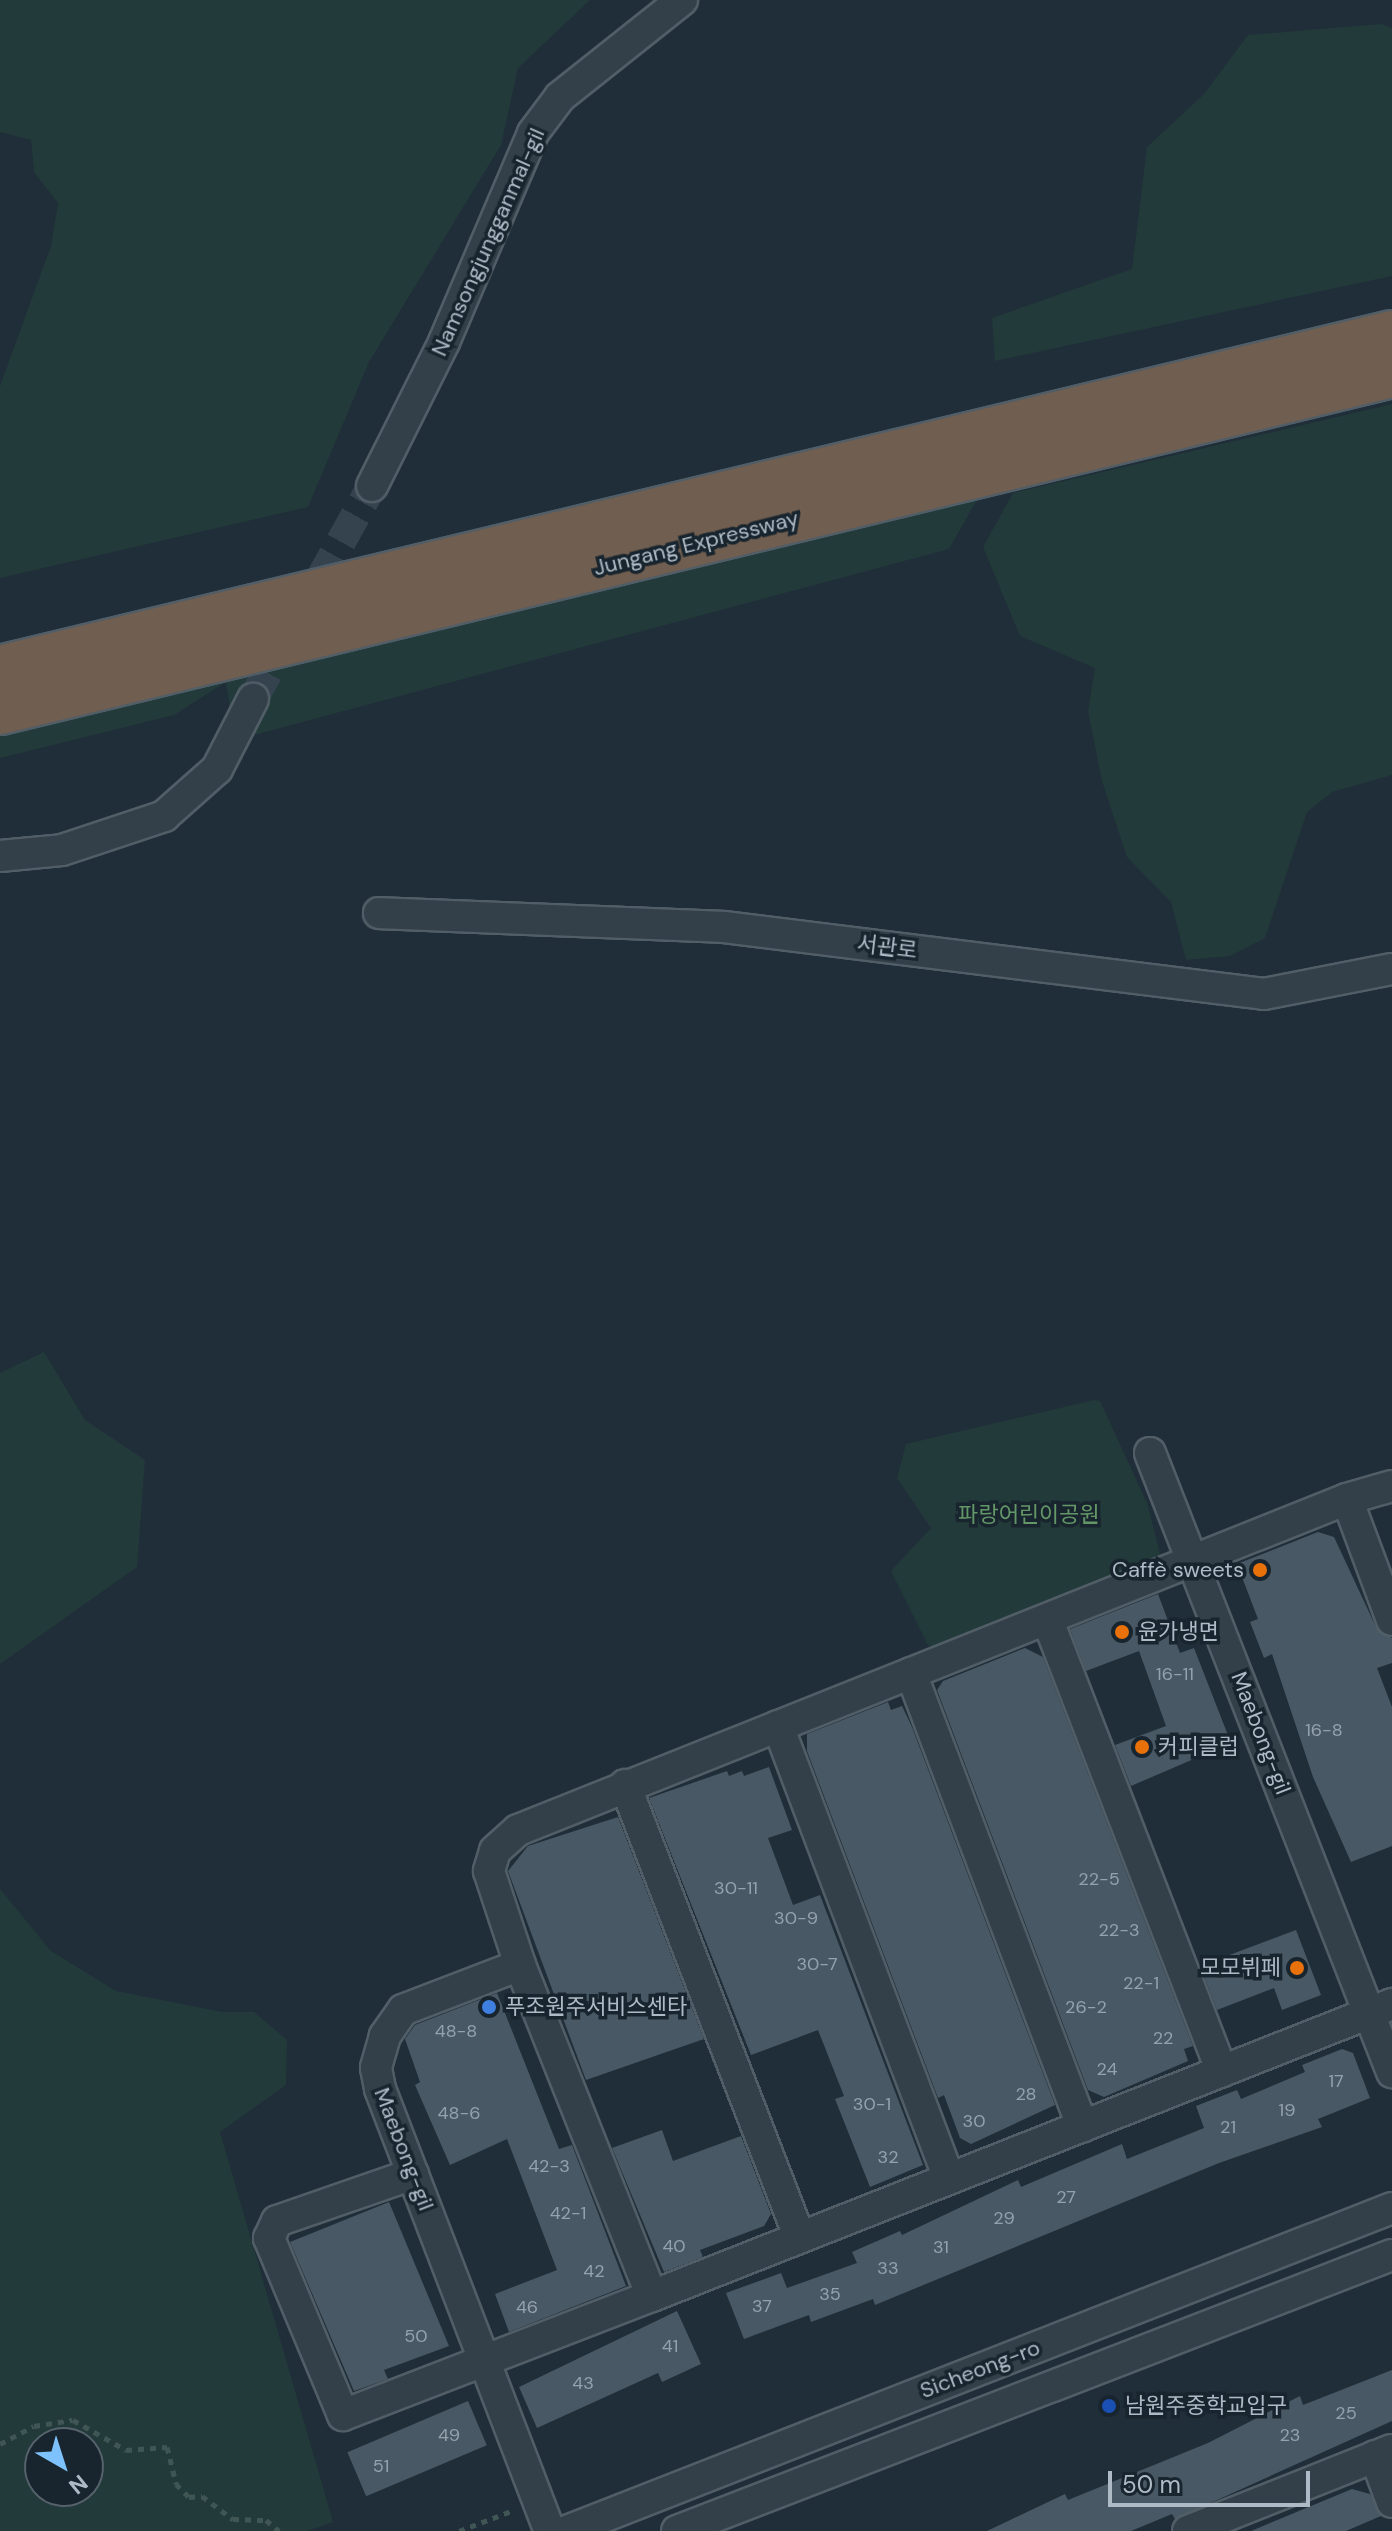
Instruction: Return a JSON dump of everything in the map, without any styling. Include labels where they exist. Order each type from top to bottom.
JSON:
[{"type":"highway","name":"Jungang Expressway","points":[[0,668],[1392,333]]},
{"type":"highway","name":"Jungang Expressway","points":[[0,712],[1392,375]]},
{"type":"street","name":"Namsongjungganmal-gil","points":[[372,486],[444,342],[533,133],[560,97],[682,0]]},
{"type":"street","points":[[0,856],[62,850],[164,816],[217,769],[253,699]]},
{"type":"street","name":"서관로","points":[[379,913],[724,927],[1264,994],[1392,969]]},
{"type":"street","name":"Maebong-gil","points":[[1150,1453],[1380,2009],[1392,2072]]},
{"type":"street","points":[[652,2296],[520,1965],[489,1871],[495,1851],[518,1830],[625,1785],[1048,1621],[1347,1499],[1392,1486]]},
{"type":"street","points":[[1347,1499],[1392,1620]]},
{"type":"street","points":[[1048,1621],[1222,2072]]},
{"type":"street","points":[[911,1673],[1083,2127]]},
{"type":"street","points":[[778,1726],[949,2179]]},
{"type":"street","points":[[625,1785],[799,2236]]},
{"type":"street","name":"Maebong-gil","points":[[520,1965],[403,2010],[392,2019],[379,2051],[377,2079],[550,2531]]},
{"type":"street","points":[[413,2174],[277,2221],[269,2238],[343,2415],[488,2363],[799,2236],[1380,2009]]},
{"type":"street","name":"Sicheong-ro","points":[[567,2531],[1392,2208]]},
{"type":"street","name":"Sicheong-ro","points":[[677,2531],[1392,2255]]},
{"type":"street","points":[[1188,2531],[1241,2521],[1383,2453],[1392,2502]]},
{"type":"path","points":[[0,2444],[34,2426],[73,2420],[126,2450],[167,2447],[176,2484],[189,2497],[202,2496],[233,2519],[266,2520],[279,2531]]},
{"type":"path","points":[[459,2531],[540,2502]]},
{"type":"green space","points":[[0,0],[590,0],[518,68],[501,145],[369,362],[308,507],[0,578],[0,386],[51,246],[58,203],[34,172],[31,140],[0,132]]},
{"type":"green space","points":[[1381,24],[1392,28],[1392,276],[995,361],[992,318],[1132,269],[1147,147],[1204,94],[1248,35]]},
{"type":"green space","points":[[1392,404],[1392,775],[1332,792],[1307,812],[1265,938],[1230,956],[1186,960],[1171,902],[1127,857],[1102,781],[1088,711],[1095,668],[1020,636],[983,547],[1013,493]]},
{"type":"green space","points":[[1001,458],[949,549],[235,740],[226,682],[174,715],[0,758],[0,688]]},
{"type":"green space","points":[[44,1352],[85,1420],[145,1460],[137,1567],[0,1664],[0,1373]]},
{"type":"green space","name":"파랑어린이공원","points":[[1100,1401],[1147,1503],[1162,1561],[936,1649],[928,1645],[891,1571],[931,1528],[897,1478],[906,1444]]},
{"type":"green space","points":[[0,1889],[51,1951],[116,1991],[222,2012],[254,2012],[287,2040],[286,2085],[220,2132],[333,2522],[307,2531],[0,2531]]},
{"type":"building","points":[[1318,1532],[1334,1537],[1376,1627],[1392,1638],[1392,1663],[1377,1668],[1392,1707],[1392,1846],[1351,1862],[1313,1777],[1272,1654],[1264,1658],[1250,1622],[1258,1619],[1237,1564]]},
{"type":"building","points":[[1158,1594],[1180,1653],[1194,1648],[1231,1743],[1131,1786],[1115,1745],[1166,1726],[1139,1651],[1086,1671],[1070,1629]]},
{"type":"building","points":[[1025,1648],[1043,1657],[1193,2046],[1184,2049],[1188,2061],[1104,2097],[1088,2090],[937,1690],[943,1681]]},
{"type":"building","points":[[888,1702],[891,1710],[902,1706],[912,1727],[1055,2105],[971,2144],[960,2138],[944,2095],[938,2098],[807,1751],[807,1734]]},
{"type":"building","points":[[769,1767],[792,1830],[768,1838],[793,1905],[820,1895],[923,2165],[870,2187],[835,2099],[844,2096],[818,2030],[751,2055],[649,1798],[727,1771],[729,1776],[742,1771],[744,1776]]},
{"type":"building","points":[[618,1817],[704,2039],[586,2080],[508,1871],[528,1846]]},
{"type":"building","points":[[1296,1930],[1321,1995],[1282,2010],[1274,1988],[1217,2010],[1200,1966]]},
{"type":"building","points":[[497,1993],[559,2149],[572,2145],[626,2286],[509,2332],[495,2294],[557,2270],[507,2139],[450,2165],[415,2085],[420,2082],[405,2039],[415,2025]]},
{"type":"building","points":[[1342,2049],[1353,2053],[1370,2098],[1318,2119],[1322,2127],[1219,2163],[875,2305],[873,2299],[811,2322],[809,2315],[744,2339],[726,2293],[781,2273],[787,2288],[857,2263],[852,2252],[900,2231],[902,2235],[1018,2180],[1021,2187],[1122,2144],[1127,2159],[1204,2128],[1196,2106],[1237,2090],[1241,2099],[1305,2072],[1302,2065]]},
{"type":"building","points":[[662,2130],[673,2161],[741,2136],[771,2214],[764,2226],[700,2250],[703,2257],[664,2272],[612,2148]]},
{"type":"building","points":[[389,2202],[449,2346],[384,2370],[388,2379],[354,2391],[290,2242]]},
{"type":"building","points":[[677,2311],[701,2364],[662,2382],[658,2373],[537,2428],[519,2387]]},
{"type":"building","points":[[1392,2370],[1392,2421],[1175,2519],[1172,2514],[1131,2531],[987,2531],[1065,2494],[1068,2500],[1208,2443],[1300,2396],[1303,2405]]},
{"type":"building","points":[[468,2401],[487,2445],[366,2496],[347,2452]]},
{"type":"building","points":[[1352,2489],[1370,2494],[1381,2516],[1346,2531],[1251,2531]]},
{"type":"tunnel","points":[[253,699],[372,486]]},
{"type":"place","name":"Caffè sweets","points":[[1260,1570]]},
{"type":"place","name":"윤가냉면","points":[[1122,1632]]},
{"type":"place","name":"커피클럽","points":[[1142,1747]]},
{"type":"place","name":"모모뷔페","points":[[1297,1968]]},
{"type":"place","name":"푸조원주서비스센타","points":[[489,2007]]},
{"type":"place","name":"남원주중학교입구","points":[[1109,2406]]}]
